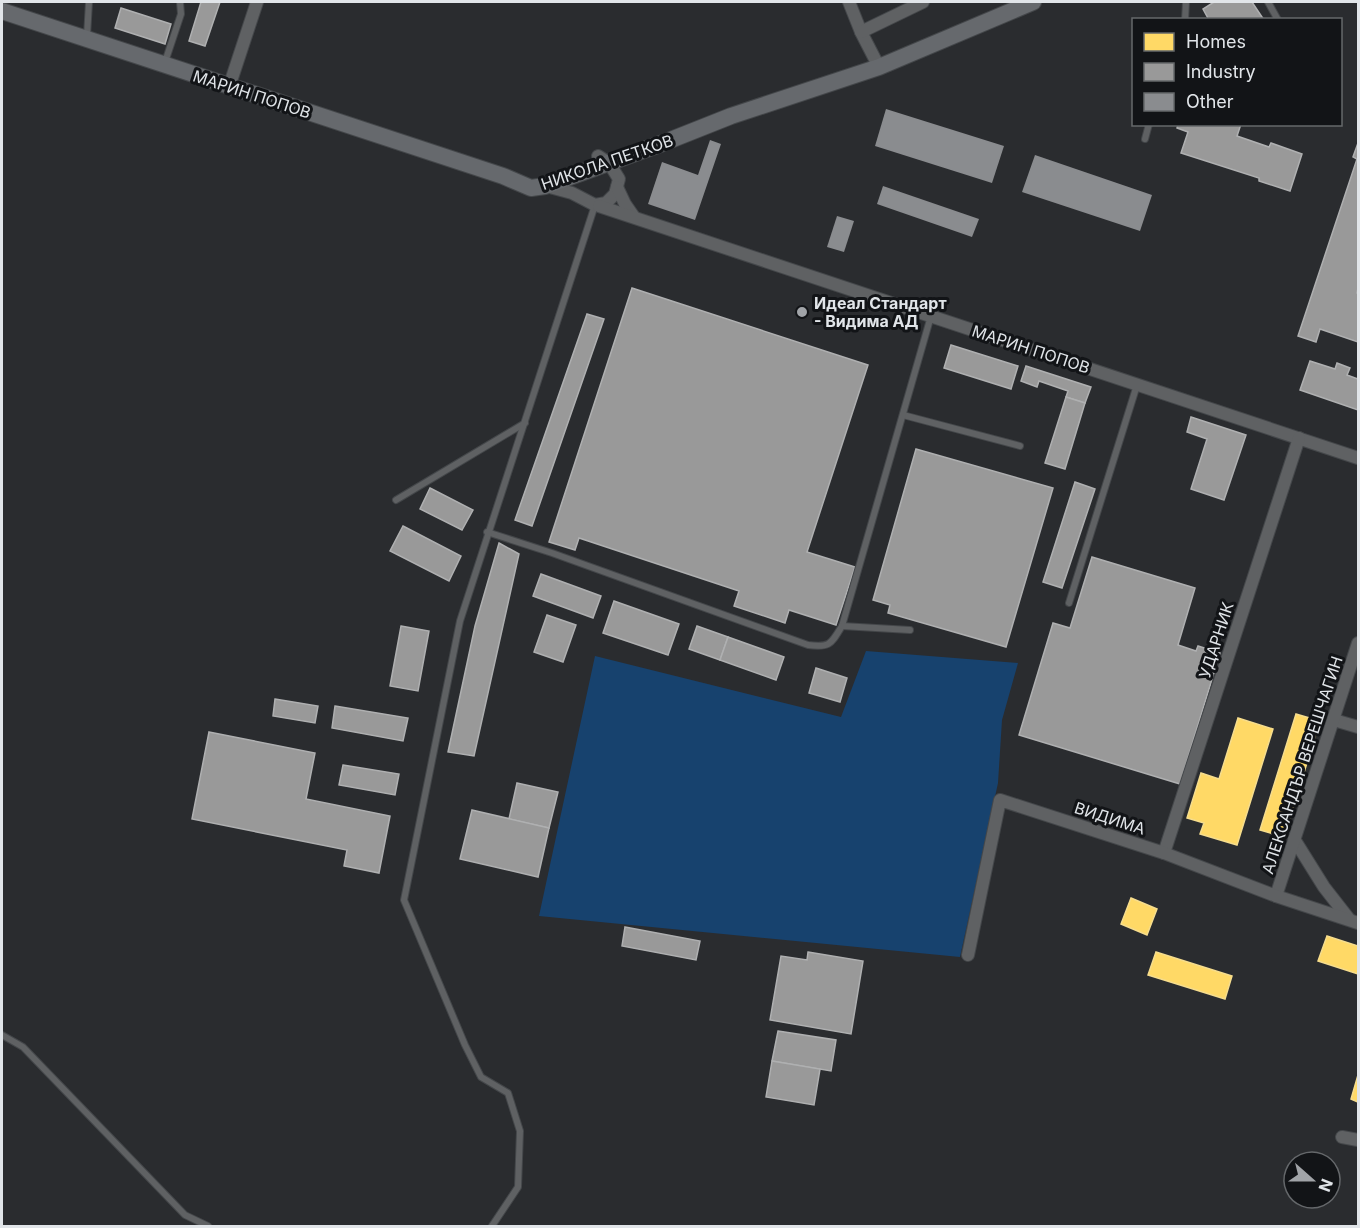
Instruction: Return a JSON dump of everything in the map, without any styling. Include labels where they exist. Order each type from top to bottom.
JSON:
[{"type":"main road","name":"НИКОЛА ПЕТКОВ","points":[[503,176],[531,178],[577,168],[603,159],[660,132],[731,116],[879,67],[1034,2]]},
{"type":"main road","name":"МАРИН ПОПОВ","points":[[2,11],[503,176]]},
{"type":"main road","name":"НИКОЛА ПЕТКОВ","points":[[503,176],[531,188],[545,186],[577,168]]},
{"type":"street","points":[[230,87],[257,2]]},
{"type":"street","points":[[849,2],[879,67]]},
{"type":"street","points":[[861,32],[923,2]]},
{"type":"street","points":[[545,186],[578,196],[597,206],[611,200],[619,179],[603,159]]},
{"type":"street","points":[[577,168],[578,196]]},
{"type":"street","points":[[617,187],[634,217]]},
{"type":"street","name":"МАРИН ПОПОВ","points":[[597,206],[1359,458]]},
{"type":"street","name":"УДАРНИК","points":[[1164,853],[1299,438]]},
{"type":"street","name":"АЛЕКСАНДЪР ВЕРЕШЧАГИН","points":[[1276,896],[1359,644]]},
{"type":"street","points":[[1334,720],[1359,728]]},
{"type":"street","name":"ВИДИМА","points":[[968,955],[1000,800],[1164,853],[1276,896],[1354,921]]},
{"type":"street","points":[[1294,839],[1324,887],[1354,921]]},
{"type":"street","points":[[1342,1137],[1359,1140]]},
{"type":"lane","points":[[87,40],[89,2]]},
{"type":"lane","points":[[164,66],[181,14],[180,2]]},
{"type":"lane","points":[[1185,18],[1186,2]]},
{"type":"lane","points":[[1268,2],[1277,18]]},
{"type":"lane","points":[[1144,139],[1148,126]]},
{"type":"lane","points":[[492,1227],[518,1187],[520,1131],[508,1093],[481,1077],[465,1045],[404,900],[460,621],[597,206]]},
{"type":"lane","points":[[488,532],[808,645],[823,647],[831,644],[842,626],[931,315]]},
{"type":"lane","points":[[1069,603],[1137,384]]},
{"type":"lane","points":[[903,415],[1020,446]]},
{"type":"lane","points":[[396,500],[525,423]]},
{"type":"lane","points":[[842,626],[910,630]]},
{"type":"lane","points":[[2,1035],[23,1047],[185,1215],[208,1227]]},
{"type":"shaded area","points":[[866,651],[1018,663],[1002,720],[998,783],[960,957],[539,916],[595,656],[841,717]]},
{"type":"building: Homes","points":[[1296,714],[1320,721],[1284,837],[1260,830]]},
{"type":"building: Homes","points":[[1238,718],[1273,729],[1237,845],[1200,834],[1204,823],[1187,818],[1201,773],[1219,779]]},
{"type":"building: Homes","points":[[1131,898],[1157,909],[1147,935],[1121,924]]},
{"type":"building: Homes","points":[[1327,936],[1358,946],[1358,974],[1318,961]]},
{"type":"building: Homes","points":[[1156,952],[1232,976],[1225,999],[1148,975]]},
{"type":"building: Homes","points":[[1358,1075],[1358,1102],[1351,1099]]},
{"type":"building: Industry","points":[[201,2],[220,2],[205,46],[189,41]]},
{"type":"building: Industry","points":[[1214,2],[1252,2],[1263,18],[1208,18],[1203,9]]},
{"type":"building: Industry","points":[[121,8],[171,24],[165,44],[115,28]]},
{"type":"building: Industry","points":[[1178,126],[1240,126],[1237,136],[1269,147],[1271,143],[1302,154],[1290,191],[1259,181],[1259,178],[1181,153],[1188,132],[1177,128]]},
{"type":"building: Industry","points":[[1358,143],[1358,342],[1320,329],[1316,342],[1298,336],[1357,159],[1353,157]]},
{"type":"building: Industry","points":[[632,288],[868,365],[807,552],[855,567],[836,625],[789,610],[785,623],[734,606],[739,591],[579,538],[575,550],[549,542]]},
{"type":"building: Industry","points":[[587,314],[604,319],[532,526],[515,520]]},
{"type":"building: Industry","points":[[951,345],[1018,366],[1011,389],[944,368]]},
{"type":"building: Industry","points":[[1310,361],[1335,369],[1337,363],[1350,368],[1347,375],[1358,379],[1358,410],[1300,390]]},
{"type":"building: Industry","points":[[1026,366],[1091,387],[1085,403],[1066,397],[1068,391],[1039,381],[1037,387],[1021,381]]},
{"type":"building: Industry","points":[[1066,397],[1085,403],[1065,469],[1045,463]]},
{"type":"building: Industry","points":[[1191,417],[1246,435],[1224,500],[1191,489],[1207,439],[1187,432]]},
{"type":"building: Industry","points":[[916,449],[1053,488],[1006,647],[888,613],[890,605],[873,600]]},
{"type":"building: Industry","points":[[1075,482],[1095,489],[1062,588],[1043,582]]},
{"type":"building: Industry","points":[[430,488],[473,510],[462,530],[420,509]]},
{"type":"building: Industry","points":[[403,526],[461,556],[449,581],[390,551]]},
{"type":"building: Industry","points":[[499,543],[519,554],[474,756],[448,752],[475,626]]},
{"type":"building: Industry","points":[[1092,557],[1195,588],[1178,645],[1196,651],[1198,646],[1220,653],[1180,784],[1019,735],[1053,623],[1070,628]]},
{"type":"building: Industry","points":[[541,574],[601,596],[593,618],[533,596]]},
{"type":"building: Industry","points":[[614,601],[679,624],[668,655],[603,633]]},
{"type":"building: Industry","points":[[547,615],[576,625],[563,662],[534,652]]},
{"type":"building: Industry","points":[[401,626],[429,631],[418,691],[390,686]]},
{"type":"building: Industry","points":[[697,626],[728,637],[720,660],[689,649]]},
{"type":"building: Industry","points":[[728,637],[784,657],[776,680],[720,660]]},
{"type":"building: Industry","points":[[816,668],[847,678],[840,702],[809,693]]},
{"type":"building: Industry","points":[[275,699],[318,706],[315,723],[273,716]]},
{"type":"building: Industry","points":[[335,706],[408,718],[403,741],[332,728]]},
{"type":"building: Industry","points":[[209,732],[315,753],[306,799],[390,816],[379,873],[344,866],[347,850],[192,819]]},
{"type":"building: Industry","points":[[343,765],[399,774],[395,795],[339,785]]},
{"type":"building: Industry","points":[[517,783],[558,792],[549,828],[509,819]]},
{"type":"building: Industry","points":[[472,810],[549,828],[538,877],[460,859]]},
{"type":"building: Industry","points":[[625,927],[700,941],[696,960],[622,946]]},
{"type":"building: Industry","points":[[808,952],[863,961],[851,1034],[770,1020],[781,956],[807,960]]},
{"type":"building: Industry","points":[[778,1031],[836,1040],[831,1071],[772,1061]]},
{"type":"building: Industry","points":[[772,1061],[820,1069],[814,1105],[766,1097]]},
{"type":"building: Other","points":[[886,109],[1004,146],[992,183],[875,146]]},
{"type":"building: Other","points":[[710,140],[721,144],[695,220],[648,204],[662,162],[698,175]]},
{"type":"building: Other","points":[[1035,155],[1152,195],[1140,231],[1022,192]]},
{"type":"building: Other","points":[[883,186],[979,219],[972,237],[877,204]]},
{"type":"building: Other","points":[[837,216],[854,221],[844,252],[827,247]]},
{"type":"place","name":"Идеал Стандарт - Видима АД","points":[[802,312]]}]
